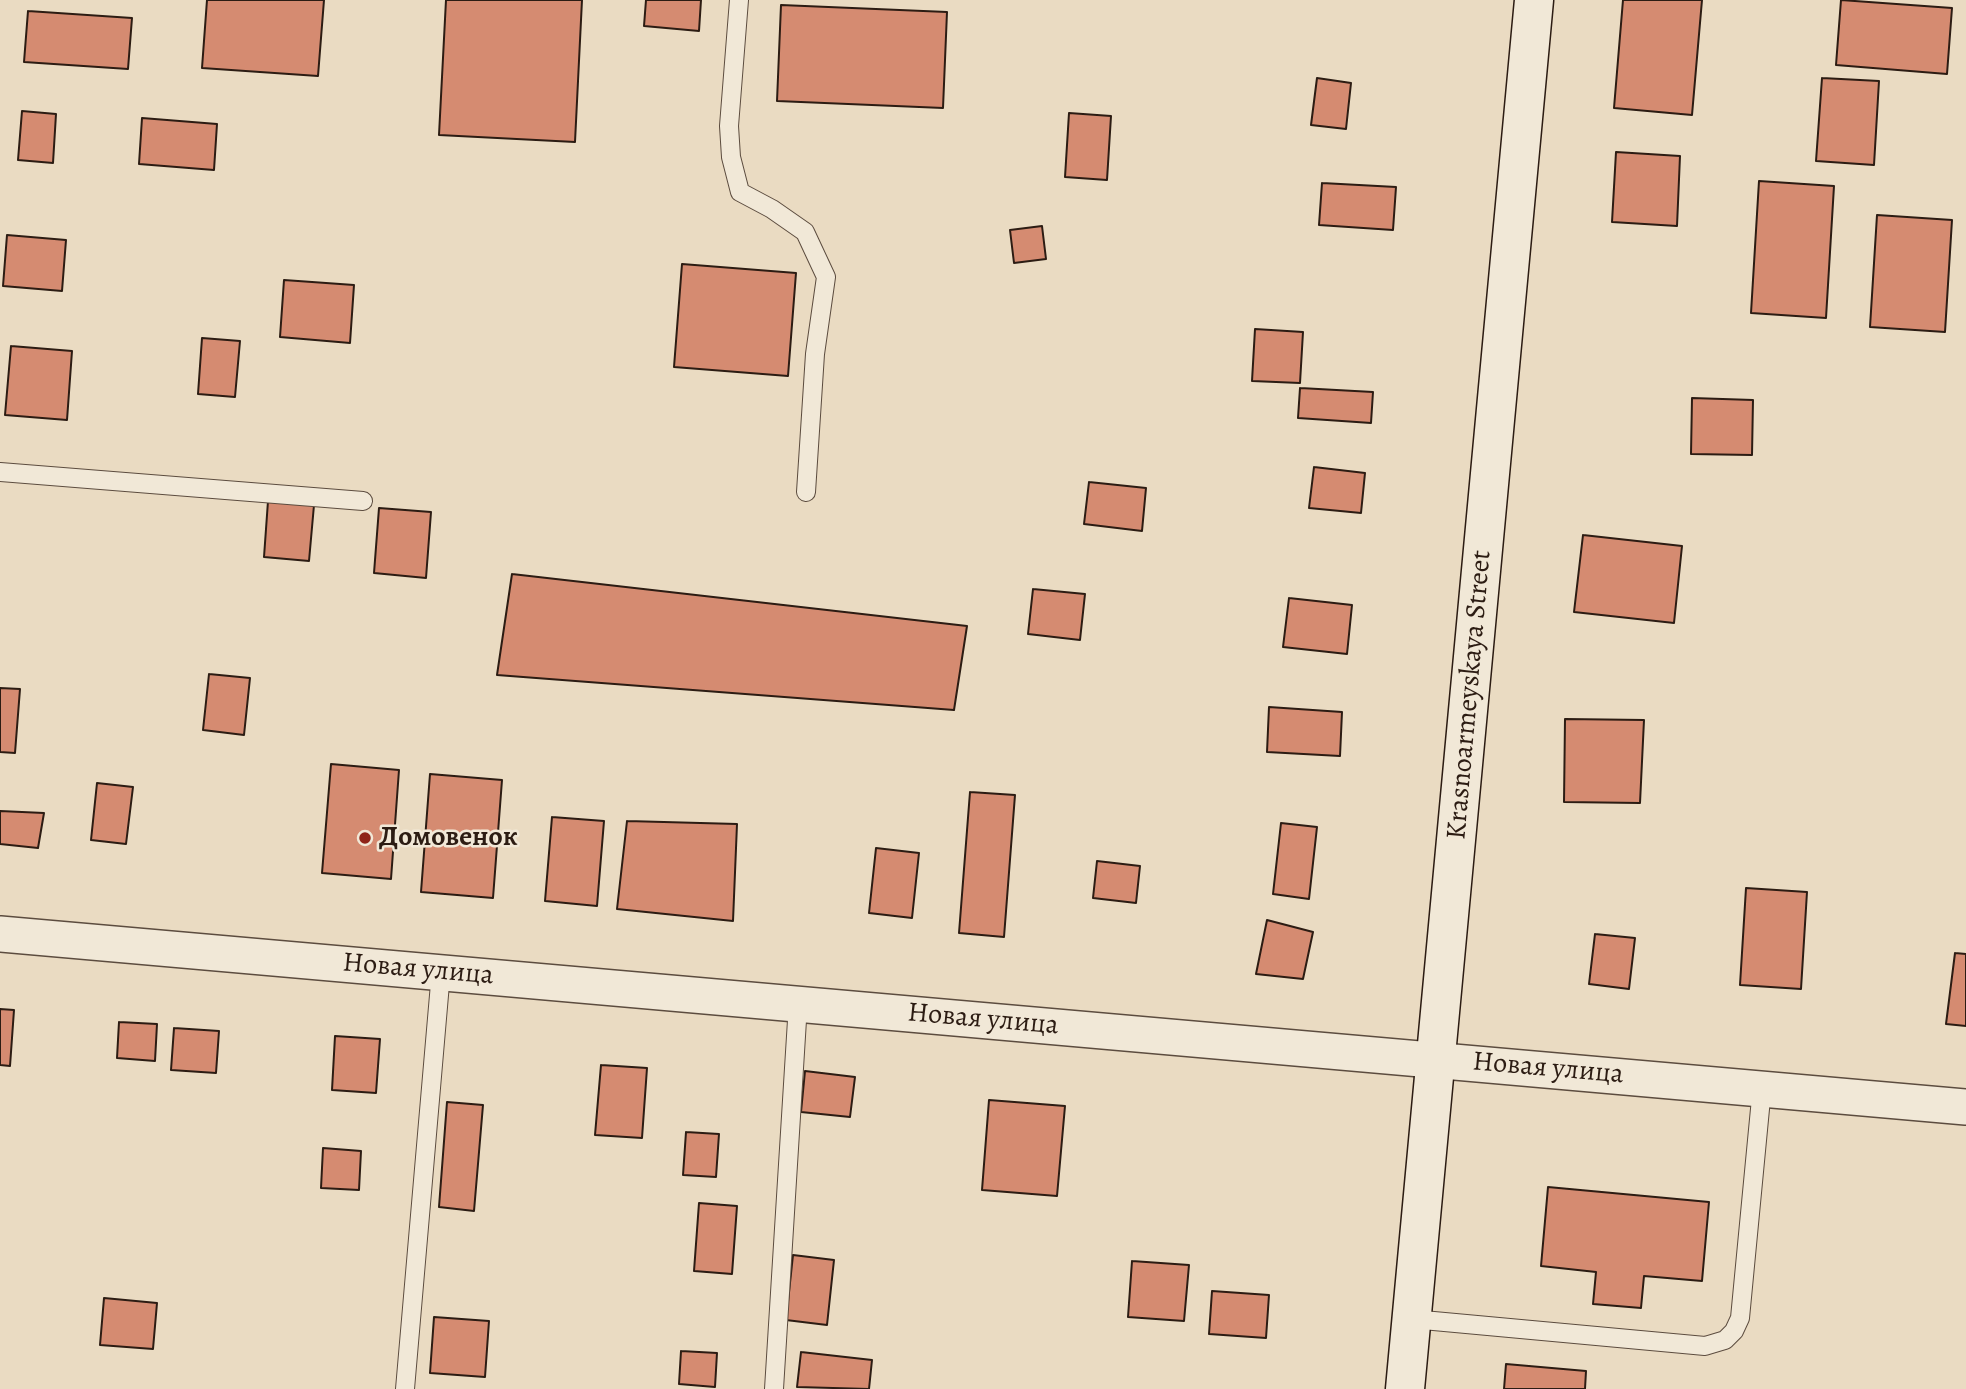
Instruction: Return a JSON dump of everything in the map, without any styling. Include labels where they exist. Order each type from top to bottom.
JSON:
[{"type":"main road","name":"Krasnoarmeyskaya Street","points":[[1405,1389],[1534,0]]},
{"type":"street","name":"Новая улица","points":[[0,934],[1966,1107]]},
{"type":"lane","points":[[739,0],[729,126],[732,157],[740,192],[772,209],[805,232],[826,277],[815,354],[806,492]]},
{"type":"lane","points":[[0,472],[363,500]]},
{"type":"lane","points":[[405,1389],[441,972]]},
{"type":"lane","points":[[775,1389],[798,1004]]},
{"type":"lane","points":[[1412,1319],[1705,1346],[1725,1340],[1734,1331],[1740,1318],[1762,1088]]},
{"type":"building","points":[[207,0],[324,0],[318,76],[202,68]]},
{"type":"building","points":[[446,0],[582,0],[575,142],[439,135]]},
{"type":"building","points":[[646,0],[701,0],[699,31],[644,26]]},
{"type":"building","points":[[1623,0],[1702,0],[1692,115],[1614,108]]},
{"type":"building","points":[[1841,0],[1952,8],[1947,74],[1836,65]]},
{"type":"building","points":[[781,5],[947,12],[943,108],[777,101]]},
{"type":"building","points":[[28,11],[132,18],[128,69],[24,62]]},
{"type":"building","points":[[1317,78],[1351,83],[1346,129],[1311,125]]},
{"type":"building","points":[[1822,78],[1879,81],[1874,165],[1816,161]]},
{"type":"building","points":[[22,111],[56,114],[53,163],[18,160]]},
{"type":"building","points":[[1069,113],[1111,116],[1107,180],[1065,177]]},
{"type":"building","points":[[142,118],[217,124],[214,170],[139,164]]},
{"type":"building","points":[[1616,152],[1680,156],[1677,226],[1612,222]]},
{"type":"building","points":[[1759,181],[1834,186],[1826,318],[1751,313]]},
{"type":"building","points":[[1322,183],[1396,187],[1393,230],[1319,225]]},
{"type":"building","points":[[1877,215],[1952,220],[1945,332],[1870,327]]},
{"type":"building","points":[[1042,226],[1046,259],[1014,263],[1010,230]]},
{"type":"building","points":[[7,235],[66,240],[62,291],[3,286]]},
{"type":"building","points":[[682,264],[796,273],[788,376],[674,367]]},
{"type":"building","points":[[284,280],[354,285],[350,343],[280,337]]},
{"type":"building","points":[[1255,329],[1303,332],[1300,383],[1252,381]]},
{"type":"building","points":[[202,338],[240,341],[235,397],[198,394]]},
{"type":"building","points":[[11,346],[72,351],[67,420],[5,415]]},
{"type":"building","points":[[1300,388],[1373,392],[1371,423],[1298,418]]},
{"type":"building","points":[[1692,398],[1753,400],[1752,455],[1691,454]]},
{"type":"building","points":[[1314,467],[1365,473],[1361,513],[1309,508]]},
{"type":"building","points":[[1089,482],[1146,488],[1142,531],[1084,524]]},
{"type":"building","points":[[268,501],[314,505],[309,561],[264,557]]},
{"type":"building","points":[[379,508],[431,512],[426,578],[374,573]]},
{"type":"building","points":[[1583,535],[1682,546],[1674,623],[1574,612]]},
{"type":"building","points":[[512,574],[967,626],[954,710],[497,675]]},
{"type":"building","points":[[1033,589],[1085,594],[1080,640],[1028,634]]},
{"type":"building","points":[[1289,598],[1352,605],[1347,654],[1283,647]]},
{"type":"building","points":[[209,674],[250,678],[244,735],[203,730]]},
{"type":"building","points":[[0,688],[20,689],[15,753],[0,752]]},
{"type":"building","points":[[1269,707],[1342,712],[1340,756],[1267,752]]},
{"type":"building","points":[[1565,719],[1644,720],[1640,803],[1564,802]]},
{"type":"building","points":[[331,764],[399,770],[391,879],[322,873]]},
{"type":"building","points":[[430,774],[502,780],[493,898],[421,892]]},
{"type":"building","points":[[97,783],[133,787],[126,844],[91,840]]},
{"type":"building","points":[[970,792],[1015,795],[1004,937],[959,933]]},
{"type":"building","points":[[0,811],[44,813],[38,848],[0,844]]},
{"type":"building","points":[[552,817],[604,821],[597,906],[545,901]]},
{"type":"building","points":[[627,821],[737,824],[733,921],[617,909]]},
{"type":"building","points":[[1281,823],[1317,827],[1309,899],[1273,894]]},
{"type":"building","points":[[876,848],[919,853],[912,918],[869,913]]},
{"type":"building","points":[[1097,861],[1140,866],[1136,903],[1093,898]]},
{"type":"building","points":[[1746,888],[1807,892],[1801,989],[1740,985]]},
{"type":"building","points":[[1267,920],[1313,932],[1303,979],[1256,974]]},
{"type":"building","points":[[1595,934],[1635,938],[1629,989],[1589,984]]},
{"type":"building","points":[[1955,953],[1966,954],[1966,1026],[1946,1024]]},
{"type":"building","points":[[0,1009],[14,1010],[10,1066],[0,1065]]},
{"type":"building","points":[[119,1022],[157,1024],[155,1061],[117,1058]]},
{"type":"building","points":[[174,1028],[219,1031],[216,1073],[171,1070]]},
{"type":"building","points":[[335,1036],[380,1039],[376,1093],[332,1090]]},
{"type":"building","points":[[601,1065],[647,1068],[642,1138],[595,1135]]},
{"type":"building","points":[[805,1071],[855,1077],[850,1117],[801,1112]]},
{"type":"building","points":[[989,1100],[1065,1106],[1057,1196],[982,1190]]},
{"type":"building","points":[[447,1102],[483,1105],[474,1211],[439,1207]]},
{"type":"building","points":[[686,1132],[719,1134],[716,1177],[683,1175]]},
{"type":"building","points":[[323,1148],[361,1151],[359,1190],[321,1188]]},
{"type":"building","points":[[1548,1187],[1709,1202],[1702,1281],[1644,1276],[1641,1308],[1593,1304],[1596,1272],[1541,1266]]},
{"type":"building","points":[[699,1203],[737,1206],[732,1274],[694,1271]]},
{"type":"building","points":[[793,1255],[834,1260],[827,1325],[786,1320]]},
{"type":"building","points":[[1132,1261],[1189,1265],[1184,1321],[1128,1317]]},
{"type":"building","points":[[1212,1291],[1269,1295],[1266,1338],[1209,1334]]},
{"type":"building","points":[[104,1298],[157,1303],[153,1349],[100,1345]]},
{"type":"building","points":[[434,1317],[489,1321],[485,1377],[430,1373]]},
{"type":"building","points":[[681,1351],[717,1353],[715,1387],[679,1384]]},
{"type":"building","points":[[801,1352],[872,1360],[869,1389],[797,1387]]},
{"type":"building","points":[[1506,1364],[1586,1371],[1585,1389],[1504,1389]]},
{"type":"place","name":"Домовенок","points":[[365,838]]}]
